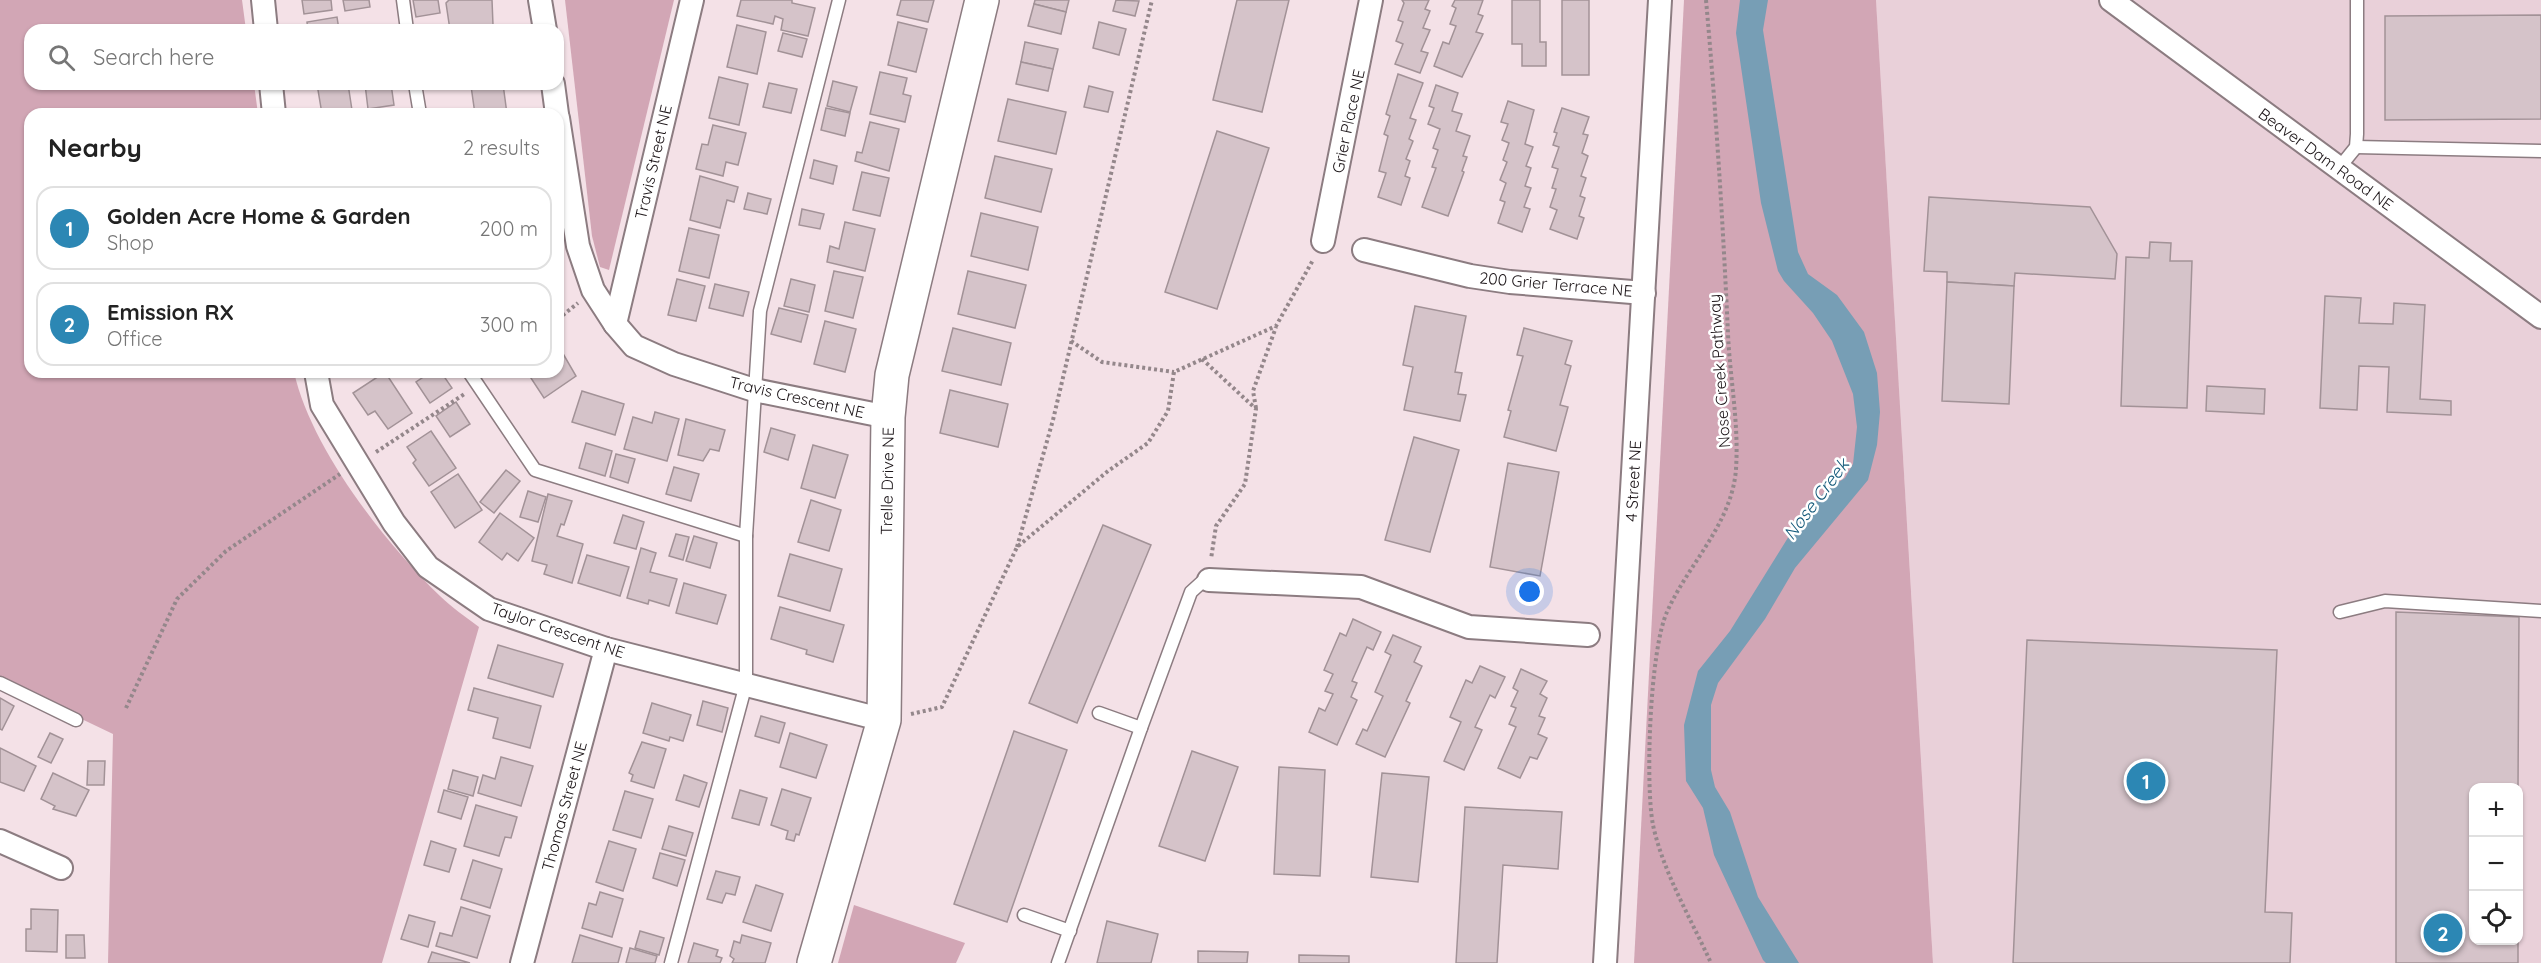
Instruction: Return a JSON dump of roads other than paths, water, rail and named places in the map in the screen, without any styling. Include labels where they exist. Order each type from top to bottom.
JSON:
[{"type":"street","points":[[263,0],[265,24]]},
{"type":"street","points":[[540,0],[543,24]]},
{"type":"street","name":"Travis Street NE","points":[[615,324],[692,0]]},
{"type":"street","name":"Trelle Drive NE","points":[[814,963],[884,720],[888,417],[892,375],[982,0]]},
{"type":"street","name":"Grier Place NE","points":[[1323,241],[1371,0]]},
{"type":"street","name":"4 Street NE","points":[[1605,963],[1660,0]]},
{"type":"street","name":"Beaver Dam Road NE","points":[[2111,0],[2541,317]]},
{"type":"street","points":[[272,90],[273,108]]},
{"type":"street","name":"Travis Crescent NE","points":[[554,90],[557,108]]},
{"type":"street","name":"Travis Crescent NE","points":[[564,155],[578,246],[593,291],[615,324],[634,346],[674,364],[754,390],[888,417]]},
{"type":"street","name":"200 Grier Terrace NE","points":[[1364,250],[1470,276],[1510,282],[1644,293]]},
{"type":"street","name":"Taylor Crescent NE","points":[[317,378],[322,405],[393,523],[428,567],[489,609],[606,649],[884,720]]},
{"type":"street","points":[[1205,581],[1362,587],[1469,627],[1588,635]]},
{"type":"street","name":"Thomas Street NE","points":[[522,963],[606,649]]},
{"type":"street","points":[[0,841],[61,868]]},
{"type":"lane","points":[[403,0],[406,24]]},
{"type":"lane","points":[[671,963],[746,684],[746,536],[760,311],[839,0]]},
{"type":"lane","points":[[2339,168],[2356,147],[2357,0]]},
{"type":"lane","points":[[416,90],[419,108]]},
{"type":"lane","points":[[2356,147],[2541,151]]},
{"type":"lane","points":[[473,378],[535,470],[746,536]]},
{"type":"lane","points":[[1058,963],[1191,592],[1205,581]]},
{"type":"lane","points":[[2340,612],[2385,601],[2541,611]]},
{"type":"lane","points":[[0,683],[76,720]]},
{"type":"lane","points":[[1099,712],[1141,728]]},
{"type":"lane","points":[[1024,915],[1070,932]]},
{"type":"water","points":[[1740,0],[1768,0],[1763,30],[1798,252],[1808,274],[1837,295],[1864,332],[1877,373],[1880,412],[1877,445],[1868,480],[1795,568],[1765,619],[1718,683],[1711,705],[1711,770],[1715,787],[1730,812],[1758,897],[1799,963],[1766,963],[1763,960],[1714,855],[1703,808],[1686,781],[1684,725],[1698,671],[1730,631],[1802,515],[1828,489],[1845,478],[1853,464],[1857,427],[1853,394],[1832,341],[1813,313],[1778,271],[1761,203],[1736,33]]},
{"type":"place","name":"Golden Acre Home & Garden","points":[[2146,781]]},
{"type":"place","name":"Emission RX","points":[[2443,933]]},
{"type":"water label","name":"Nose Creek","points":[[1816,499]]}]
